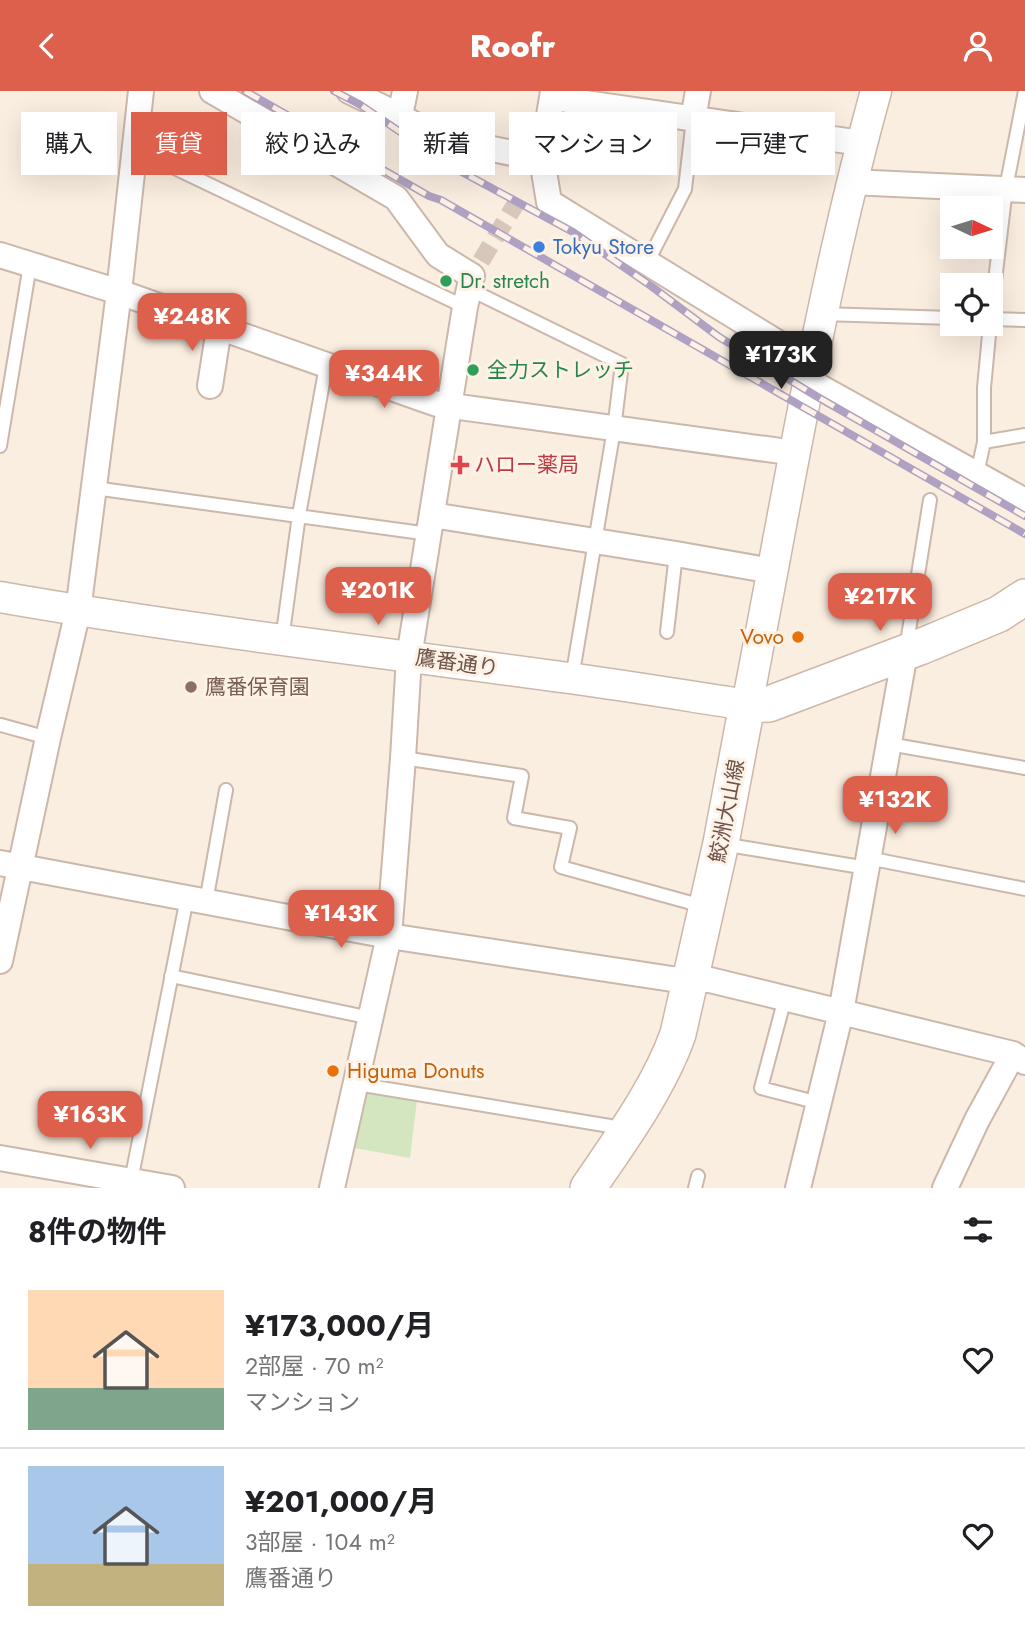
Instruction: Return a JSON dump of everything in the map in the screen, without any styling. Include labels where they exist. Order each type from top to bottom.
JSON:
[{"type":"main road","points":[[747,705],[769,704],[905,653],[999,614],[1025,597]]},
{"type":"main road","name":"鮫洲大山線","points":[[588,1188],[626,1133],[670,1055],[678,1034],[722,843],[747,705]]},
{"type":"street","points":[[139,112],[141,91]]},
{"type":"street","points":[[212,91],[396,198],[438,255],[472,275],[409,657],[389,936],[332,1188]]},
{"type":"street","points":[[349,91],[399,116]]},
{"type":"street","points":[[401,112],[405,91]]},
{"type":"street","points":[[694,112],[698,91]]},
{"type":"street","points":[[747,705],[822,314],[851,182],[876,91]]},
{"type":"street","points":[[550,112],[553,94],[572,101],[691,119]]},
{"type":"street","points":[[835,139],[861,143]]},
{"type":"street","points":[[0,961],[10,865],[48,738],[78,611],[132,175]]},
{"type":"street","points":[[545,175],[549,202],[791,351],[811,367],[1025,501]]},
{"type":"street","points":[[851,182],[1016,189]]},
{"type":"street","points":[[0,255],[119,292],[437,404],[795,453]]},
{"type":"street","points":[[210,386],[219,328]]},
{"type":"street","points":[[430,524],[595,541],[772,571]]},
{"type":"street","name":"鷹番通り","points":[[0,597],[78,611],[572,678],[747,705]]},
{"type":"street","points":[[798,1188],[841,1012],[905,653]]},
{"type":"street","points":[[10,865],[389,936],[690,980],[710,980],[1021,1053],[977,1120],[945,1188]]},
{"type":"street","points":[[0,1158],[173,1188]]},
{"type":"lane","points":[[1000,273],[1016,189],[1025,91]]},
{"type":"lane","points":[[647,263],[685,189],[691,136]]},
{"type":"lane","points":[[193,175],[622,364],[614,429],[572,678]]},
{"type":"lane","points":[[0,446],[30,265]]},
{"type":"lane","points":[[822,314],[940,318]]},
{"type":"lane","points":[[1003,321],[1025,320]]},
{"type":"lane","points":[[978,474],[984,442],[984,388],[989,336]]},
{"type":"lane","points":[[282,640],[299,515],[326,366]]},
{"type":"lane","points":[[984,442],[1025,435]]},
{"type":"lane","points":[[94,488],[299,515],[430,524]]},
{"type":"lane","points":[[905,653],[930,500]]},
{"type":"lane","points":[[667,632],[676,554]]},
{"type":"lane","points":[[1,725],[48,738]]},
{"type":"lane","points":[[889,744],[1025,768]]},
{"type":"lane","points":[[403,758],[522,776],[514,818],[570,828],[561,867],[706,907]]},
{"type":"lane","points":[[131,1181],[171,975],[196,900],[226,790]]},
{"type":"lane","points":[[722,843],[1025,889]]},
{"type":"lane","points":[[171,975],[371,1018]]},
{"type":"lane","points":[[785,998],[761,1088],[819,1103]]},
{"type":"lane","points":[[356,1084],[610,1126],[626,1133]]},
{"type":"green space","points":[[368,1092],[417,1100],[410,1158],[349,1147],[361,1095]]},
{"type":"tunnel","points":[[481,261],[518,200]]},
{"type":"railway","points":[[245,91],[1025,534]]},
{"type":"railway","points":[[334,91],[359,104],[449,165],[573,232],[719,337],[1025,516]]},
{"type":"place","name":"Tokyu Store","points":[[539,247]]},
{"type":"place","name":"Dr. stretch","points":[[446,281]]},
{"type":"place","name":"全力ストレッチ","points":[[473,370]]},
{"type":"place","name":"ハロー薬局","points":[[460,465]]},
{"type":"place","name":"Vovo","points":[[798,637]]},
{"type":"place","name":"鷹番保育園","points":[[191,687]]},
{"type":"place","name":"Higuma Donuts","points":[[333,1071]]}]
